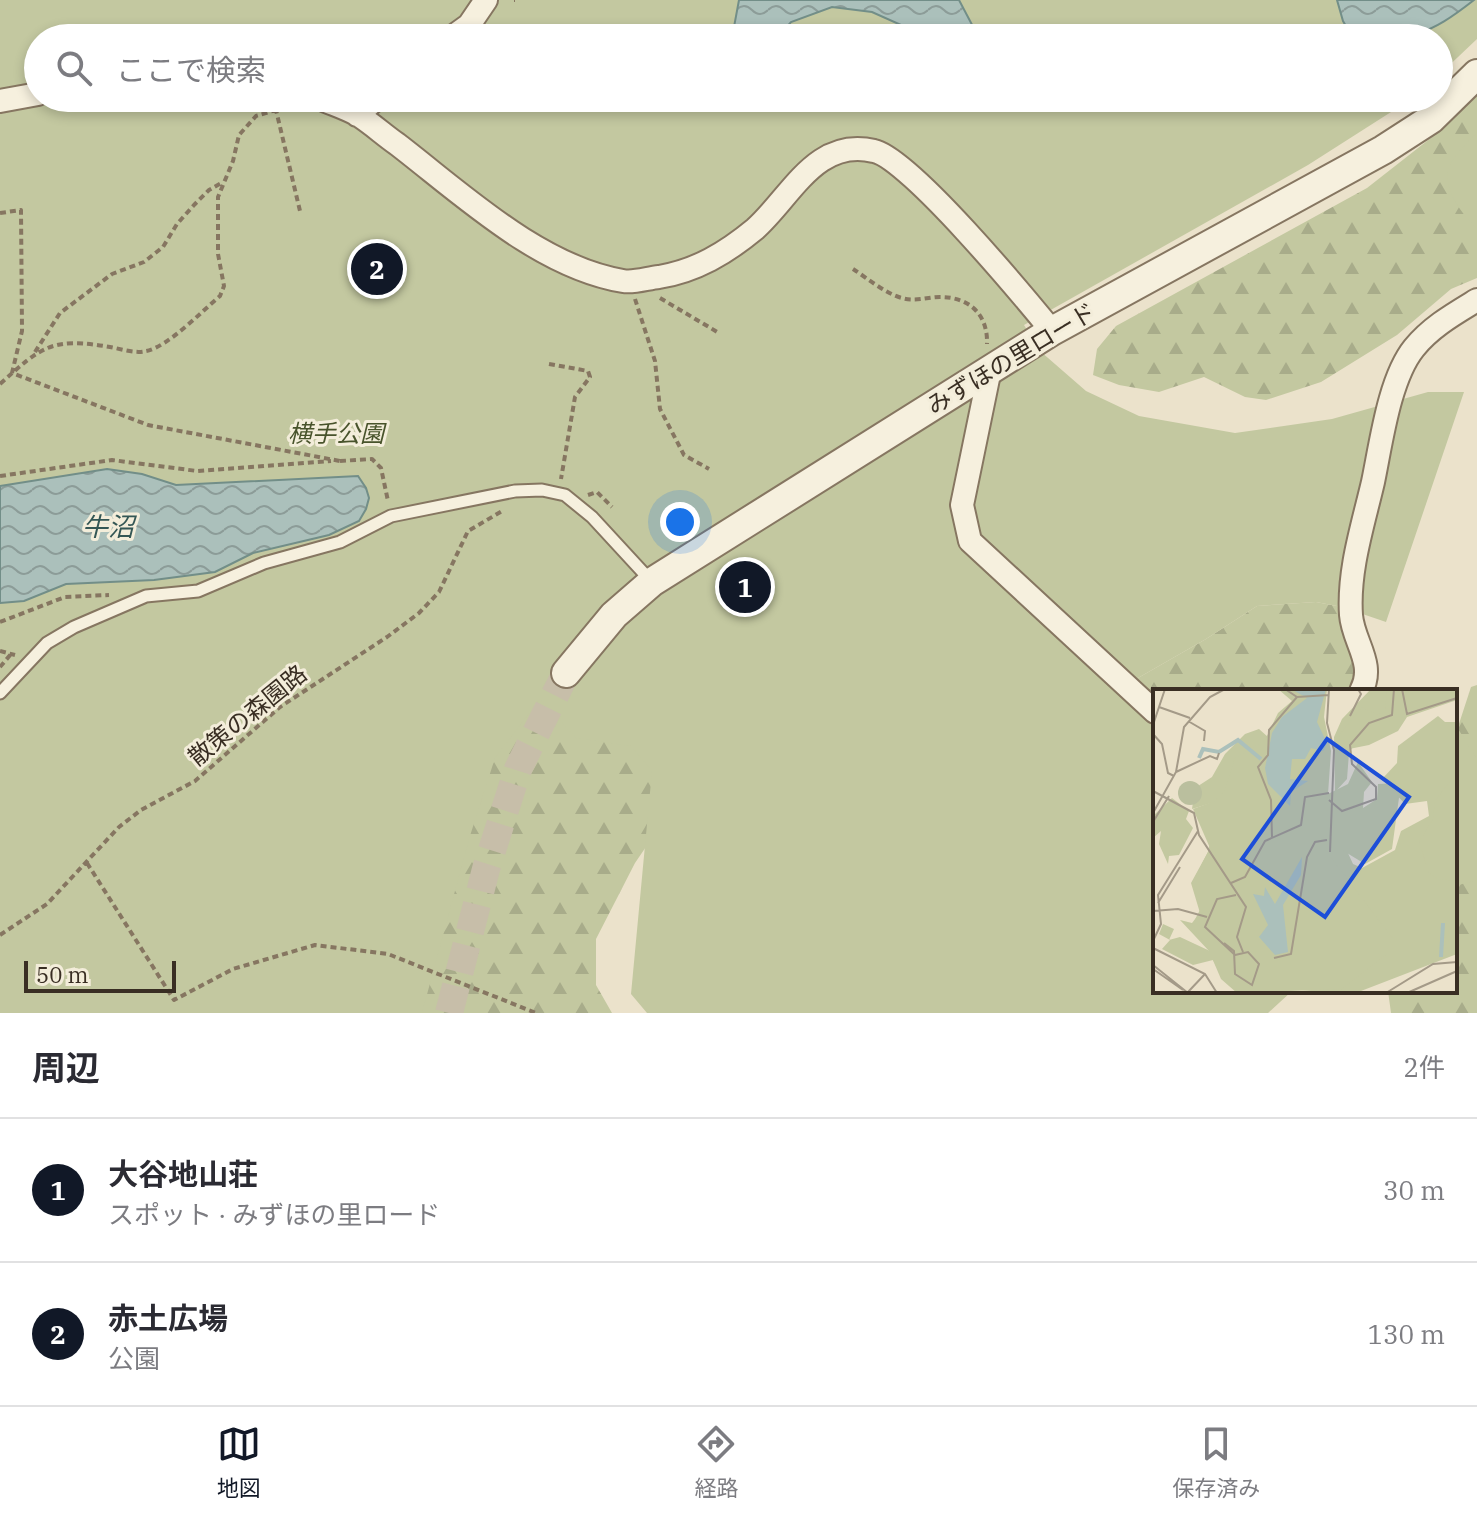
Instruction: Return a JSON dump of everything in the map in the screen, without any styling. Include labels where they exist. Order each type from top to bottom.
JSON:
[{"type":"street","points":[[470,24],[486,0]]},
{"type":"street","name":"みずほの里ロード","points":[[1453,97],[1477,74]]},
{"type":"street","points":[[0,101],[24,97]]},
{"type":"street","points":[[350,112],[523,239],[578,267],[625,282],[674,274],[717,257],[757,227],[822,159],[848,149],[877,151],[919,183],[1052,331]]},
{"type":"street","points":[[357,115],[361,112]]},
{"type":"street","name":"みずほの里ロード","points":[[566,673],[614,615],[652,582],[1052,331],[1383,150],[1438,112]]},
{"type":"street","points":[[1362,689],[1366,659],[1351,618],[1352,579],[1391,395],[1412,350],[1439,323],[1477,300]]},
{"type":"street","points":[[982,374],[962,505],[970,541],[1153,710]]},
{"type":"lane","points":[[0,693],[47,643],[74,627],[146,596],[198,591],[264,563],[340,542],[391,516],[515,491],[542,490],[565,495],[592,517],[652,582]]},
{"type":"path","points":[[0,384],[34,354],[55,344],[83,342],[144,352],[158,347],[220,296],[224,286],[218,254],[218,197],[233,161],[239,135],[256,116],[269,112]]},
{"type":"path","points":[[276,112],[300,211]]},
{"type":"path","points":[[34,354],[60,313],[112,274],[144,262],[163,247],[194,205],[209,190],[225,181]]},
{"type":"path","points":[[0,213],[21,210],[22,331],[12,373]]},
{"type":"path","points":[[853,269],[901,298],[942,296],[974,307],[987,329],[982,374]]},
{"type":"path","points":[[625,282],[671,303],[719,333]]},
{"type":"path","points":[[625,282],[638,304],[655,361],[660,409],[684,455],[709,469]]},
{"type":"path","points":[[549,364],[588,371],[590,377],[575,397],[558,494]]},
{"type":"path","points":[[12,373],[148,425],[340,461]]},
{"type":"path","points":[[0,476],[112,460],[197,471],[372,459],[381,468],[391,516]]},
{"type":"path","name":"散策の森園路","points":[[0,935],[47,904],[119,827],[141,810],[195,781],[280,707],[419,613],[439,592],[468,531],[542,490]]},
{"type":"path","points":[[0,622],[65,597],[95,594],[146,596]]},
{"type":"path","points":[[0,651],[11,654],[0,667]]},
{"type":"path","points":[[87,863],[174,1000],[233,969],[315,945],[388,954],[536,1013]]},
{"type":"green space","name":"横手公園","points":[[0,0],[1477,0],[1477,39],[1453,62],[1453,24],[24,24],[24,112],[1391,112],[1308,165],[1024,325],[1040,351],[1086,391],[1139,416],[1235,433],[1332,419],[1428,392],[1464,392],[1386,622],[1316,602],[1257,606],[1117,690],[1153,720],[1153,993],[1290,993],[1268,1013],[647,1013],[631,994],[652,771],[631,746],[576,738],[540,699],[495,758],[469,839],[422,1013],[0,1013]]},
{"type":"green space","points":[[1477,96],[1477,278],[1451,289],[1397,335],[1321,382],[1266,400],[1245,397],[1204,377],[1159,392],[1119,385],[1093,375],[1097,349],[1116,326],[1367,188],[1441,130]]},
{"type":"green space","points":[[1477,132],[1477,229],[1455,201],[1448,176],[1454,159]]},
{"type":"green space","points":[[403,539],[701,766],[635,863],[596,939],[596,985],[612,1013],[0,1013]]},
{"type":"green space","points":[[1316,602],[1342,607],[1359,656],[1355,689],[1153,689],[1153,701],[1131,682],[1206,639],[1257,606]]},
{"type":"green space","points":[[1477,685],[1477,1013],[1391,1013],[1388,993],[1457,993],[1457,730],[1471,687]]},
{"type":"green space","points":[[1457,727],[1477,759],[1477,880],[1457,885]]},
{"type":"water","points":[[739,0],[959,0],[972,24],[899,24],[872,12],[832,7],[789,24],[735,24]]},
{"type":"water","points":[[1337,0],[1474,0],[1438,24],[1345,24]]},
{"type":"water","name":"牛沼","points":[[107,469],[142,474],[176,485],[358,476],[369,498],[359,521],[329,535],[253,553],[215,572],[154,580],[66,584],[24,601],[0,603],[0,486]]},
{"type":"tunnel","points":[[449,1013],[486,869],[518,769],[566,673]]},
{"type":"place","name":"赤土広場","points":[[377,269]]},
{"type":"place","name":"大谷地山荘","points":[[745,587]]}]
